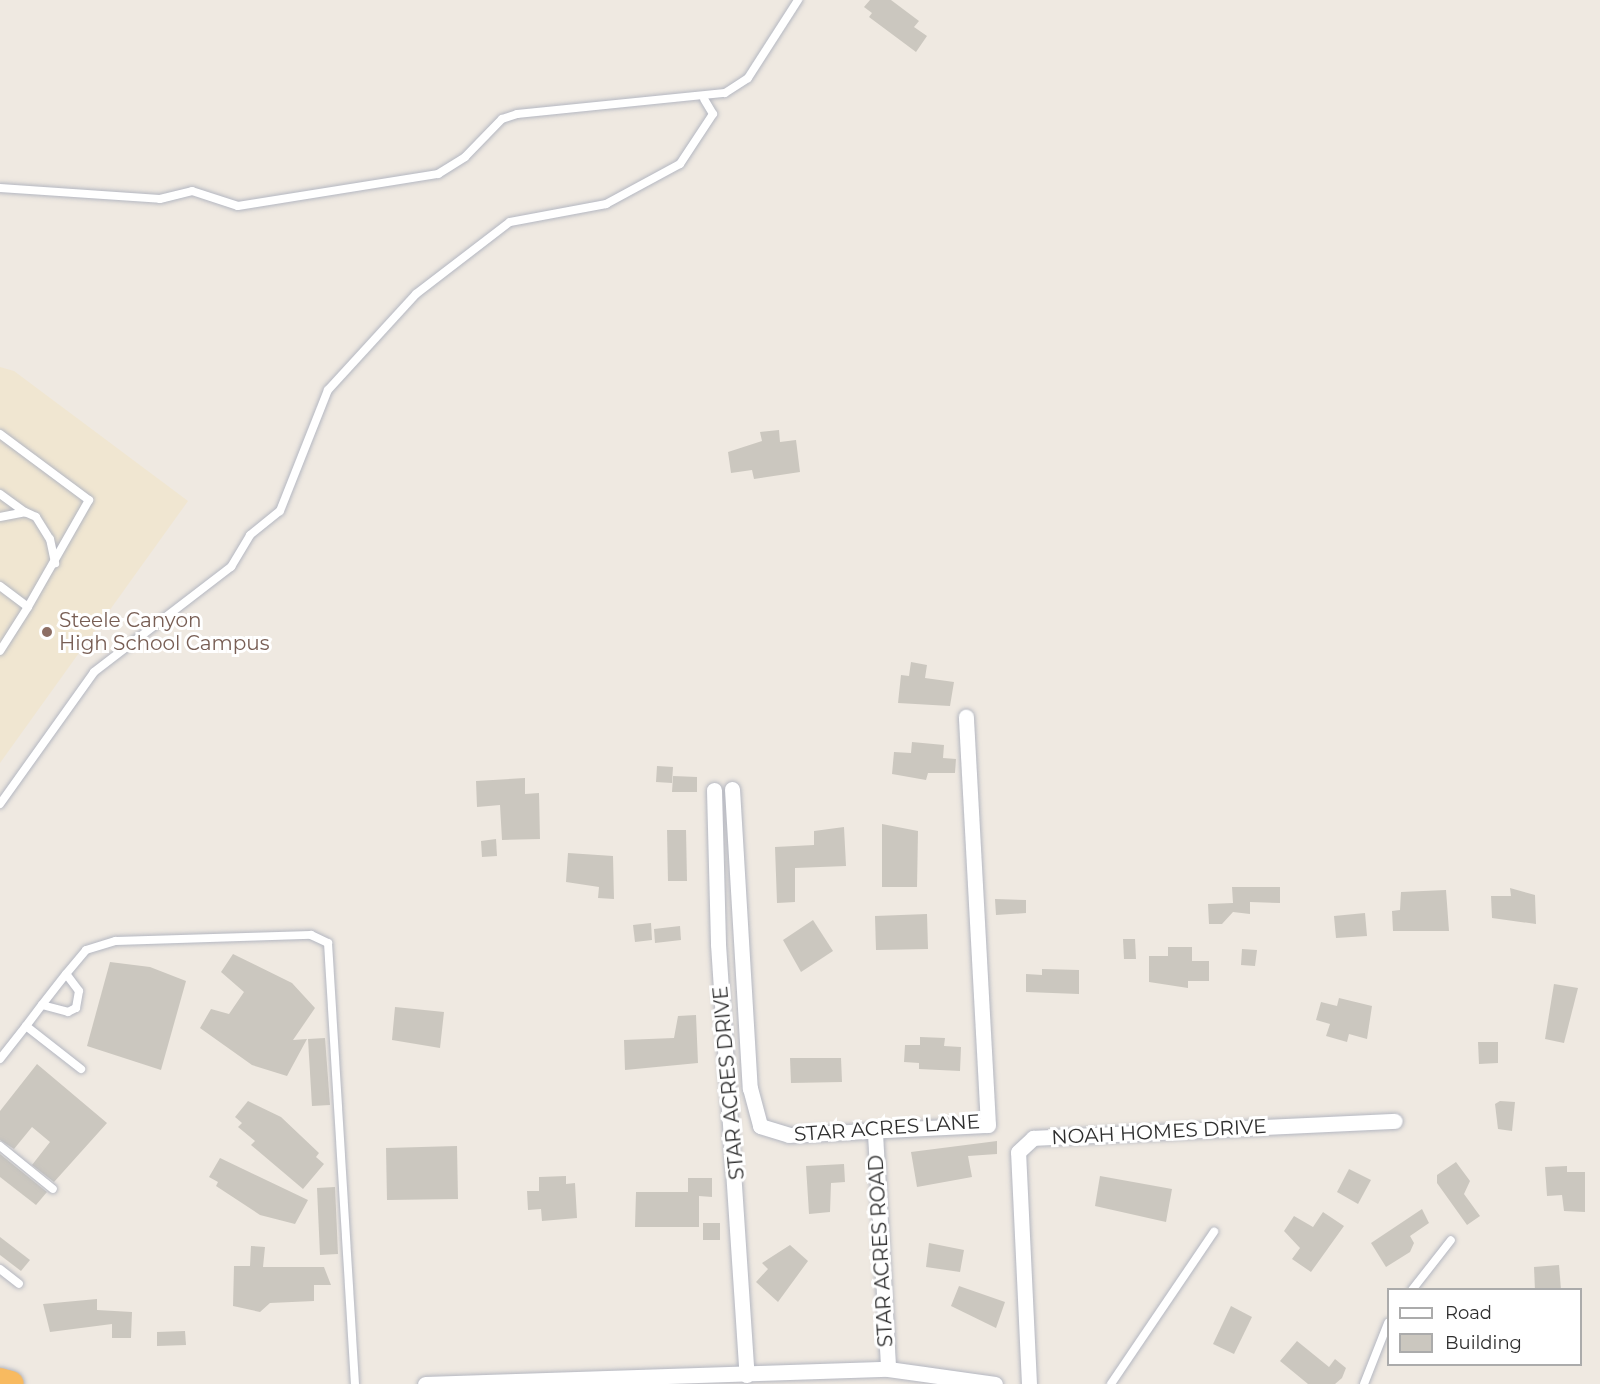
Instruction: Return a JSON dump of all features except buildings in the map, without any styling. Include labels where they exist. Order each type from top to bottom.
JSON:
[{"type":"street","name":"STAR ACRES LANE","points":[[732,789],[752,1110],[769,1133],[875,1133],[988,1125],[966,717]]},
{"type":"street","name":"STAR ACRES DRIVE","points":[[714,790],[718,945],[747,1375]]},
{"type":"street","name":"NOAH HOMES DRIVE","points":[[1029,1384],[1018,1152],[1033,1138],[1395,1121]]},
{"type":"street","name":"STAR ACRES ROAD","points":[[875,1133],[888,1369]]},
{"type":"street","points":[[424,1384],[888,1369],[994,1384]]},
{"type":"lane","points":[[0,188],[160,199],[192,191],[238,207],[271,205],[438,174],[465,157],[502,119],[517,114],[704,99],[748,78],[798,0]]},
{"type":"lane","points":[[0,804],[94,672],[231,567],[250,536],[280,510],[328,390],[416,294],[510,222],[606,204],[680,164],[713,114],[704,99]]},
{"type":"lane","points":[[0,434],[89,500],[55,563],[1,645]]},
{"type":"lane","points":[[0,494],[45,526],[55,563]]},
{"type":"lane","points":[[0,517],[25,512]]},
{"type":"lane","points":[[0,586],[28,607]]},
{"type":"lane","points":[[0,1059],[86,950],[116,941],[311,935],[328,943],[354,1384]]},
{"type":"lane","points":[[42,1005],[68,1012],[76,1008],[79,991],[66,974]]},
{"type":"lane","points":[[26,1026],[81,1069]]},
{"type":"lane","points":[[0,1146],[53,1189]]},
{"type":"lane","points":[[1111,1384],[1214,1232]]},
{"type":"lane","points":[[1414,1288],[1451,1240]]},
{"type":"lane","points":[[0,1269],[19,1284]]},
{"type":"lane","points":[[1364,1384],[1387,1328]]},
{"type":"shaded area","name":"Steele Canyon High School Campus","points":[[0,367],[14,371],[188,501],[0,763]]},
{"type":"place","name":"Steele Canyon High School Campus","points":[[47,632]]}]
